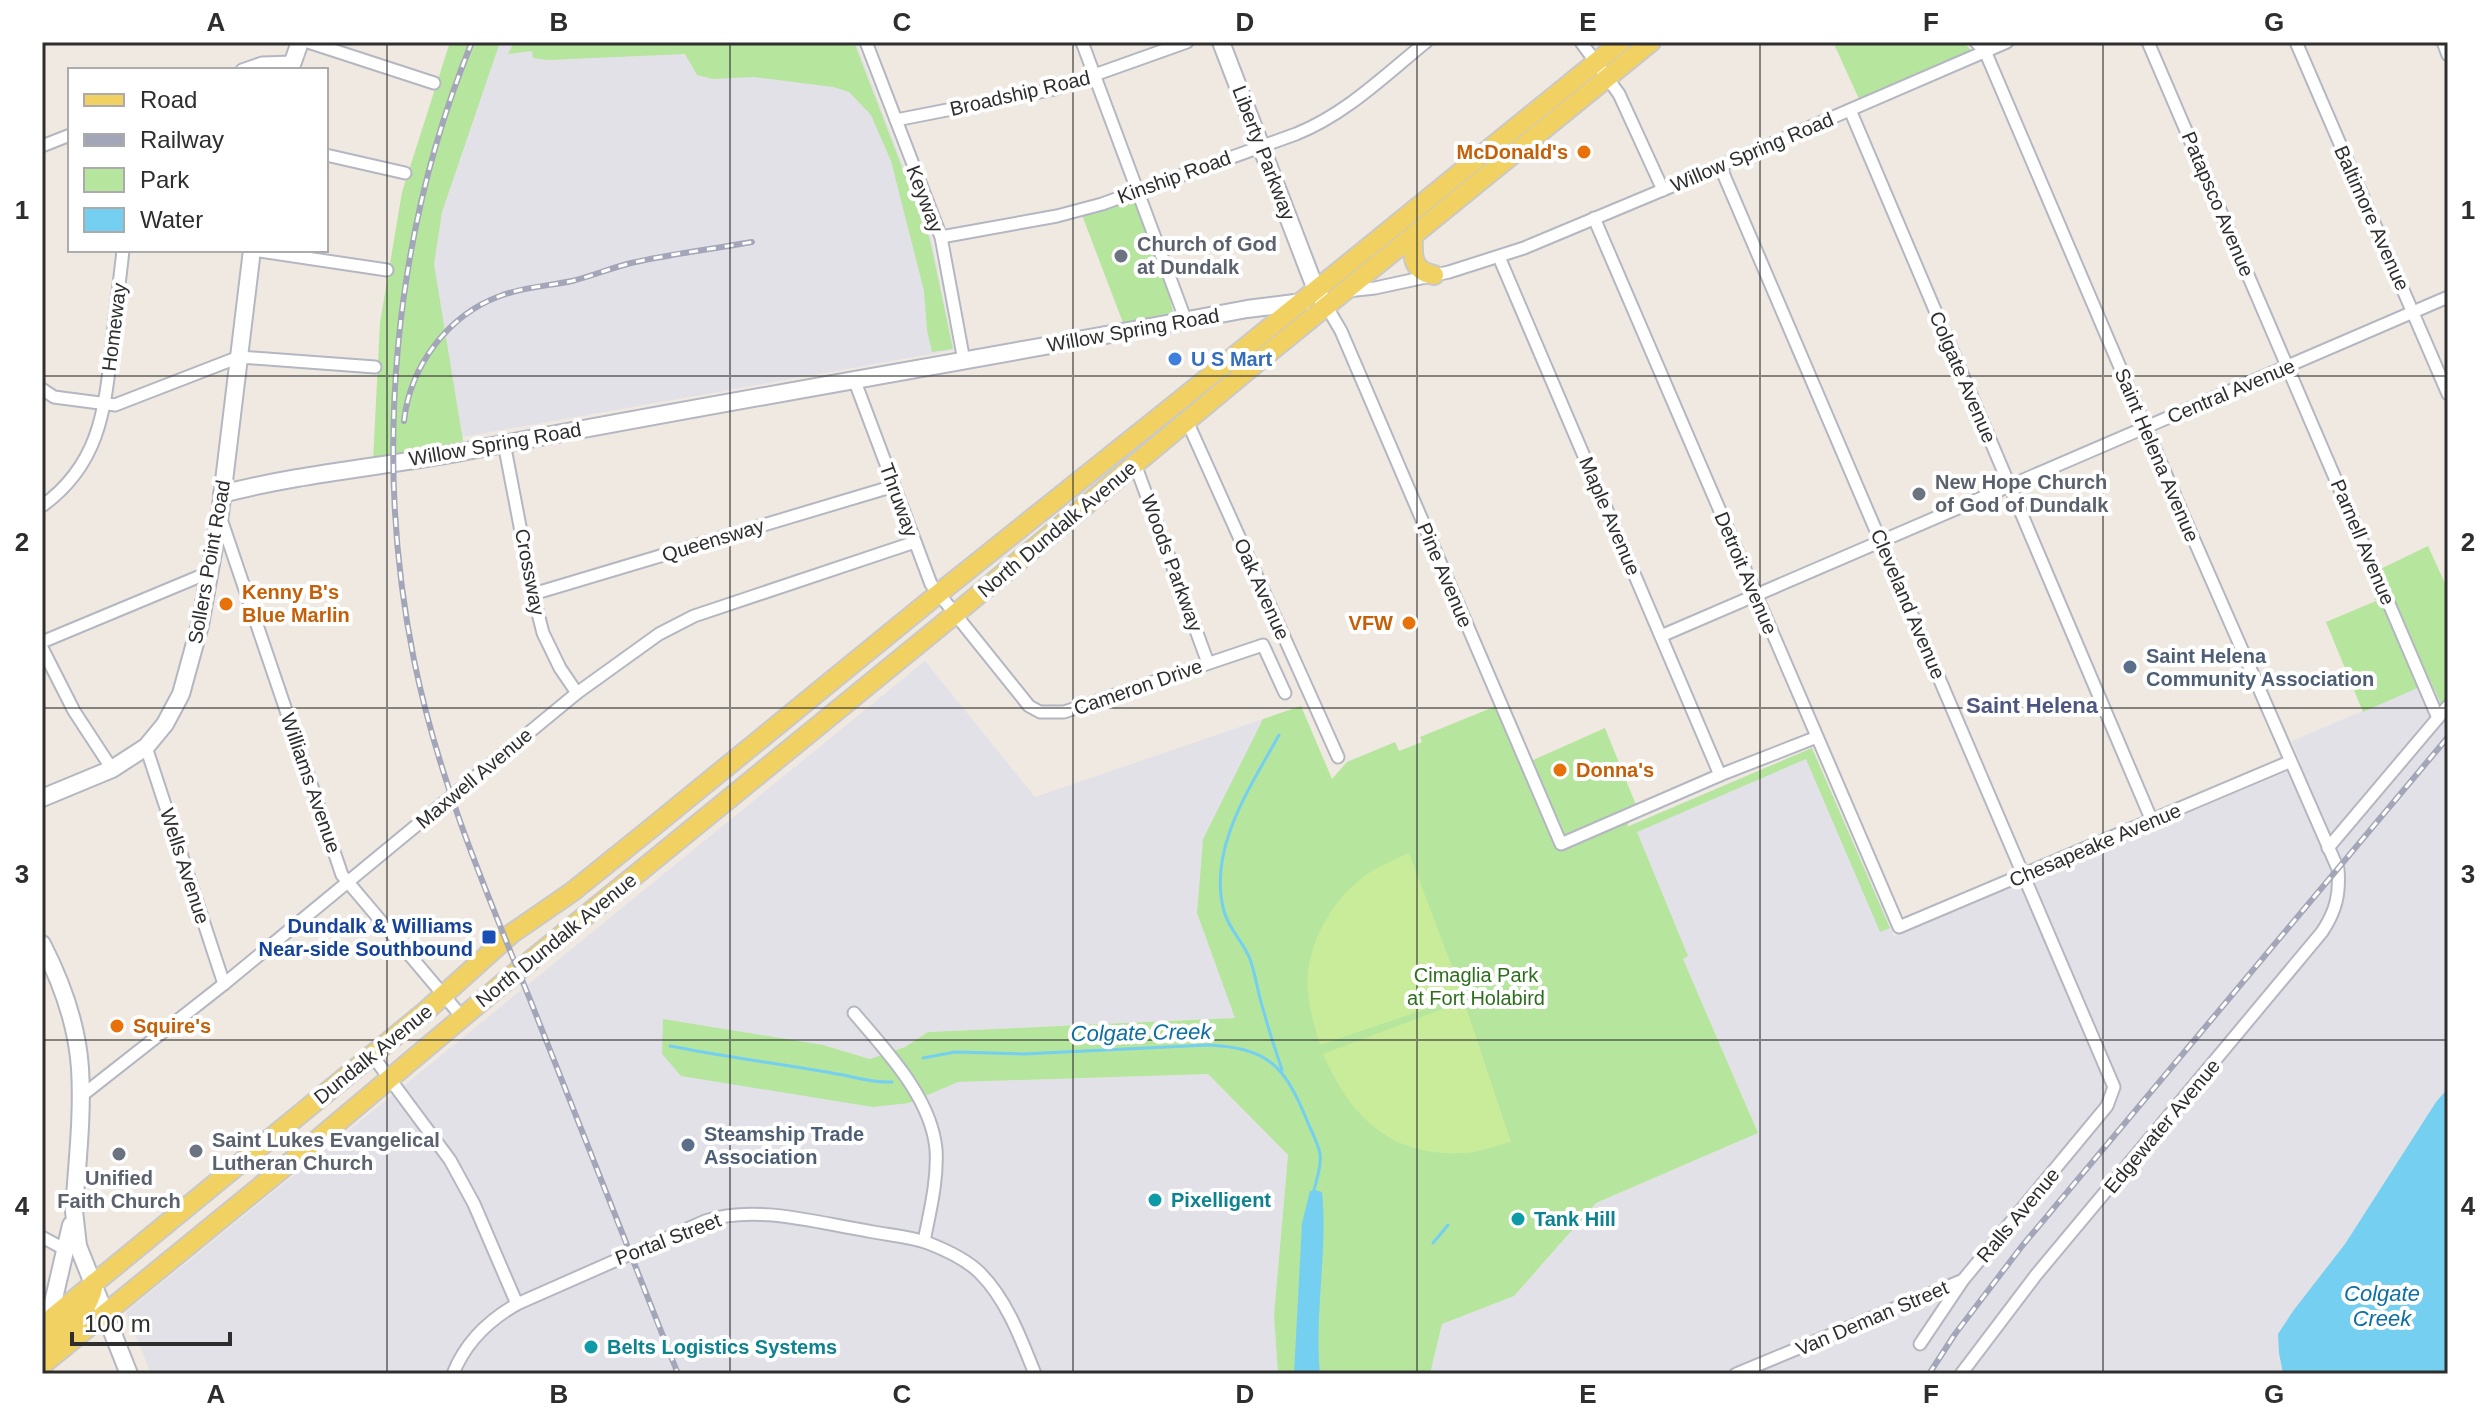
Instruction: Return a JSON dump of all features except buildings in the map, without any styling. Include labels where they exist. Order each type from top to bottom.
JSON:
[{"type":"main road","name":"North Dundalk Avenue","points":[[462,1017],[1187,421],[1317,299],[1346,291],[1413,237],[1603,69],[1621,42]]},
{"type":"main road","name":"North Dundalk Avenue","points":[[445,995],[511,934],[572,892],[938,594],[1317,299],[1603,69],[1651,42]]},
{"type":"main road","points":[[1413,237],[1415,265],[1425,273],[1434,275]]},
{"type":"main road","name":"Dundalk Avenue","points":[[46,1323],[445,995]]},
{"type":"main road","name":"Dundalk Avenue","points":[[42,1365],[462,1017]]},
{"type":"main road","points":[[42,1349],[80,1316],[92,1298],[94,1283]]},
{"type":"street","points":[[248,68],[262,63],[292,66],[300,42]]},
{"type":"street","points":[[308,42],[434,83]]},
{"type":"street","name":"Keyway","points":[[866,42],[941,237],[964,361]]},
{"type":"street","points":[[1082,42],[1186,321]]},
{"type":"street","name":"Broadship Road","points":[[896,120],[1045,91],[1095,77],[1187,42]]},
{"type":"street","name":"Liberty Parkway","points":[[1221,42],[1317,299]]},
{"type":"street","name":"Kinship Road","points":[[941,237],[1057,216],[1102,204],[1296,134],[1332,117],[1426,42]]},
{"type":"street","points":[[1581,42],[1603,69],[1638,133],[1663,190]]},
{"type":"street","name":"Saint Helena Avenue","points":[[1976,42],[1985,51],[2289,762],[2338,869]]},
{"type":"street","name":"Willow Spring Road","points":[[1346,291],[1434,275],[1499,257],[2007,42]]},
{"type":"street","name":"Patapsco Avenue","points":[[2148,42],[2287,367]]},
{"type":"street","name":"Baltimore Avenue","points":[[2296,42],[2448,394]]},
{"type":"street","points":[[2443,42],[2448,55]]},
{"type":"street","name":"Colgate Avenue","points":[[1850,110],[2152,821]]},
{"type":"street","points":[[42,146],[68,136]]},
{"type":"street","points":[[328,155],[405,173]]},
{"type":"street","name":"Cleveland Avenue","points":[[1720,166],[2114,1087]]},
{"type":"street","name":"Detroit Avenue","points":[[1594,218],[1899,927]]},
{"type":"street","name":"Homeway","points":[[106,403],[123,252]]},
{"type":"street","name":"Sollers Point Road","points":[[42,798],[112,769],[146,747],[165,724],[181,694],[191,663],[220,514],[253,252]]},
{"type":"street","points":[[266,252],[387,270]]},
{"type":"street","name":"Maple Avenue","points":[[1499,257],[1720,775]]},
{"type":"street","name":"Central Avenue","points":[[1661,636],[2448,297]]},
{"type":"street","name":"Willow Spring Road","points":[[222,494],[263,483],[372,467],[1317,299]]},
{"type":"street","name":"Pine Avenue","points":[[1317,299],[1341,331],[1561,844],[1720,775]]},
{"type":"street","points":[[42,389],[54,397],[115,405],[239,357],[375,367]]},
{"type":"street","name":"Parnell Avenue","points":[[2287,367],[2438,718]]},
{"type":"street","name":"Thruway","points":[[854,379],[931,584],[954,615]]},
{"type":"street","points":[[42,506],[64,489],[79,468],[98,430],[106,403]]},
{"type":"street","name":"Oak Avenue","points":[[1187,421],[1338,757]]},
{"type":"street","name":"Crossway","points":[[504,443],[543,633],[577,693]]},
{"type":"street","name":"Woods Parkway","points":[[1135,464],[1208,663]]},
{"type":"street","name":"Queensway","points":[[533,594],[894,486]]},
{"type":"street","name":"Williams Avenue","points":[[220,514],[342,875],[462,1017]]},
{"type":"street","name":"Maxwell Avenue","points":[[80,1097],[224,984],[626,655],[679,623],[915,542]]},
{"type":"street","points":[[112,769],[74,711],[42,645],[210,572]]},
{"type":"street","name":"Cameron Drive","points":[[954,615],[1022,701],[1040,712],[1064,712],[1263,645],[1285,693]]},
{"type":"street","points":[[2328,848],[2448,706]]},
{"type":"street","points":[[1720,775],[1817,737]]},
{"type":"street","name":"Wells Avenue","points":[[146,747],[224,984]]},
{"type":"street","name":"Chesapeake Avenue","points":[[1899,927],[2289,762]]},
{"type":"street","name":"Edgewater Avenue","points":[[1961,1374],[2036,1275],[2322,932],[2338,900],[2338,869]]},
{"type":"street","points":[[42,944],[64,994],[80,1068],[74,1211],[46,1323]]},
{"type":"street","points":[[854,1013],[914,1091],[934,1139],[935,1174],[924,1241]]},
{"type":"street","points":[[372,1055],[450,1160],[474,1204],[517,1304]]},
{"type":"street","name":"Ralls Avenue","points":[[1920,1344],[1963,1280],[2083,1138],[2107,1106],[2114,1087]]},
{"type":"street","points":[[74,1211],[78,1246],[129,1374]]},
{"type":"street","name":"Portal Street","points":[[453,1374],[466,1349],[479,1333],[517,1304],[705,1221],[747,1213],[924,1241],[960,1258],[992,1287],[1005,1307],[1035,1374]]},
{"type":"street","points":[[42,1237],[66,1250]]},
{"type":"street","name":"Van Deman Street","points":[[1736,1374],[1963,1280]]},
{"type":"shaded area","points":[[488,42],[856,42],[932,240],[954,350],[406,447],[423,276]]},
{"type":"shaded area","points":[[925,661],[1035,797],[1263,719],[1203,840],[1197,913],[1236,1018],[928,1032],[905,1047],[870,1059],[823,1045],[935,1090],[958,1082],[1208,1074],[1288,1155],[1274,1315],[1278,1374],[151,1374],[126,1312]]},
{"type":"shaded area","points":[[2431,682],[2442,703],[2448,696],[2448,1088],[2345,1244],[2293,1311],[2279,1353],[2283,1374],[1430,1374],[1442,1324],[1514,1296],[1596,1203],[1758,1133],[1626,827],[1812,748],[1894,936],[2301,765],[2292,741]]},
{"type":"green space","points":[[450,42],[500,42],[442,212],[434,264],[463,441],[373,461],[380,323],[402,192]]},
{"type":"green space","points":[[514,42],[854,42],[930,240],[953,349],[932,352],[924,291],[891,161],[871,115],[849,92],[833,87],[754,77],[713,79],[697,75],[685,54],[548,60],[533,58],[532,51],[508,54]]},
{"type":"green space","points":[[1833,42],[1963,42],[1972,51],[1860,101]]},
{"type":"green space","points":[[1126,200],[1135,202],[1166,282],[1174,315],[1125,328],[1082,215]]},
{"type":"green space","points":[[2428,546],[2448,590],[2448,696],[2441,704],[2431,682],[2363,712],[2326,622],[2376,601],[2366,576]]},
{"type":"green space","name":"Cimaglia Park at Fort Holabird","points":[[1506,702],[1531,761],[1605,728],[1636,805],[1627,827],[1812,748],[1890,928],[1880,932],[1806,759],[1637,832],[1688,956],[1683,959],[1758,1133],[1596,1203],[1514,1296],[1442,1324],[1430,1374],[1278,1374],[1274,1315],[1288,1155],[1208,1074],[958,1082],[909,1103],[873,1107],[681,1076],[662,1054],[663,1019],[823,1045],[870,1059],[905,1047],[928,1032],[1235,1018],[1197,913],[1203,839],[1263,719],[1301,706],[1332,779],[1347,762],[1395,742],[1399,751],[1422,742],[1420,737]]},
{"type":"green space","points":[[1409,853],[1460,988],[1452,1000],[1320,1045],[1310,1008],[1307,980],[1311,955],[1322,926],[1350,888],[1375,869]]},
{"type":"green space","points":[[1453,1005],[1467,1010],[1511,1142],[1463,1153],[1414,1148],[1394,1140],[1360,1114],[1346,1096],[1323,1054]]},
{"type":"water","name":"Colgate Creek","points":[[2448,1088],[2448,1374],[2283,1374],[2278,1334],[2345,1244]]},
{"type":"water","points":[[1310,1191],[1322,1192],[1323,1215],[1320,1374],[1294,1374],[1302,1223]]},
{"type":"waterway","points":[[1279,735],[1235,819],[1221,865],[1220,888],[1226,918],[1250,959],[1282,1070]]},
{"type":"waterway","name":"Colgate Creek","points":[[923,1058],[955,1052],[1023,1054],[1208,1045],[1246,1050],[1260,1055],[1281,1072],[1298,1100],[1320,1154],[1314,1191]]},
{"type":"waterway","name":"Colgate Creek","points":[[670,1046],[892,1082]]},
{"type":"waterway","points":[[1433,1243],[1448,1225]]},
{"type":"railway","points":[[472,42],[445,115],[424,191],[408,268],[398,347],[394,426],[395,505],[401,583],[424,704],[464,832],[678,1374]]},
{"type":"railway","points":[[404,421],[414,381],[423,362],[448,329],[481,305],[509,293],[572,281],[631,263],[752,242]]},
{"type":"railway","points":[[1929,1374],[1955,1334],[2022,1246],[2448,737]]},
{"type":"place","name":"McDonald's","points":[[1584,152]]},
{"type":"place","name":"Church of God at Dundalk","points":[[1121,256]]},
{"type":"place","name":"U S Mart","points":[[1175,359]]},
{"type":"place","name":"New Hope Church of God of Dundalk","points":[[1919,494]]},
{"type":"place","name":"Kenny B's Blue Marlin","points":[[226,604]]},
{"type":"place","name":"VFW","points":[[1409,623]]},
{"type":"place","name":"Saint Helena Community Association","points":[[2130,667]]},
{"type":"place","name":"Donna's","points":[[1560,770]]},
{"type":"place","name":"Dundalk & Williams Near-side Southbound","points":[[489,937]]},
{"type":"place","name":"Squire's","points":[[117,1026]]},
{"type":"place","name":"Steamship Trade Association","points":[[688,1145]]},
{"type":"place","name":"Saint Lukes Evangelical Lutheran Church","points":[[196,1151]]},
{"type":"place","name":"Unified Faith Church","points":[[119,1154]]},
{"type":"place","name":"Pixelligent","points":[[1155,1200]]},
{"type":"place","name":"Tank Hill","points":[[1518,1219]]},
{"type":"place","name":"Belts Logistics Systems","points":[[591,1347]]},
{"type":"district","name":"Saint Helena","points":[[2032,705]]}]
